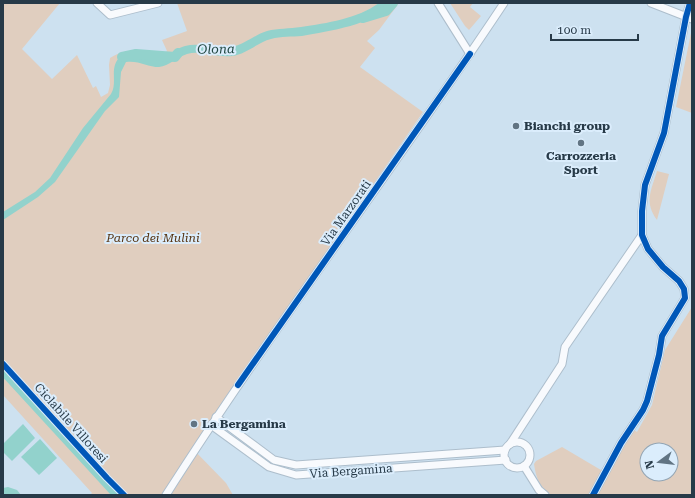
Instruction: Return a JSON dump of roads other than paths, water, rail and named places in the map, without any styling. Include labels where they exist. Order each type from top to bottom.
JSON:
[{"type":"street","points":[[97,3],[110,15],[158,3]]},
{"type":"street","points":[[438,3],[470,54]]},
{"type":"street","name":"Via Marzorati","points":[[166,495],[216,417],[470,54],[504,3]]},
{"type":"street","points":[[651,3],[689,18]]},
{"type":"street","points":[[593,495],[621,443],[643,410],[659,355],[662,336],[685,298],[684,289],[679,281],[663,267],[648,249],[642,235],[642,211],[645,185],[664,132],[689,18],[690,3]]},
{"type":"street","points":[[507,447],[518,442],[522,443],[530,452],[529,460],[524,466],[514,467],[510,465],[504,456],[507,447],[562,364],[565,347],[642,235]]},
{"type":"street","name":"Via Bergamina","points":[[216,417],[274,460],[296,465],[507,447]]},
{"type":"street","name":"Via Bergamina","points":[[211,425],[269,467],[296,475],[506,460]]},
{"type":"street","points":[[524,466],[539,490],[545,495]]},
{"type":"water","points":[[379,3],[392,3],[384,11],[363,22],[325,32],[271,39],[237,55],[221,56],[192,53],[183,55],[166,65],[159,67],[135,62],[126,62],[121,72],[119,97],[105,111],[55,182],[38,197],[3,220],[3,212],[35,192],[50,178],[83,128],[111,94],[114,85],[114,71],[116,62],[123,55],[134,54],[152,58],[164,58],[179,48],[191,45],[219,47],[236,46],[267,31],[275,29],[297,28],[352,17]]},
{"type":"water","points":[[23,424],[35,438],[12,461],[3,452],[3,444]]},
{"type":"water","points":[[40,439],[57,458],[39,475],[21,457]]},
{"type":"water","points":[[8,487],[17,490],[21,495],[3,495],[3,488]]},
{"type":"waterway","name":"Olona","points":[[363,18],[386,11],[393,3]]},
{"type":"waterway","name":"Olona","points":[[122,57],[136,54],[175,57],[178,53]]},
{"type":"waterway","points":[[3,373],[115,495]]},
{"type":"place","name":"Bianchi group","points":[[516,126]]},
{"type":"place","name":"Carrozzeria Sport","points":[[581,143]]},
{"type":"place","name":"La Bergamina","points":[[194,424]]},
{"type":"park label","name":"Parco dei Mulini","points":[[153,238]]}]
